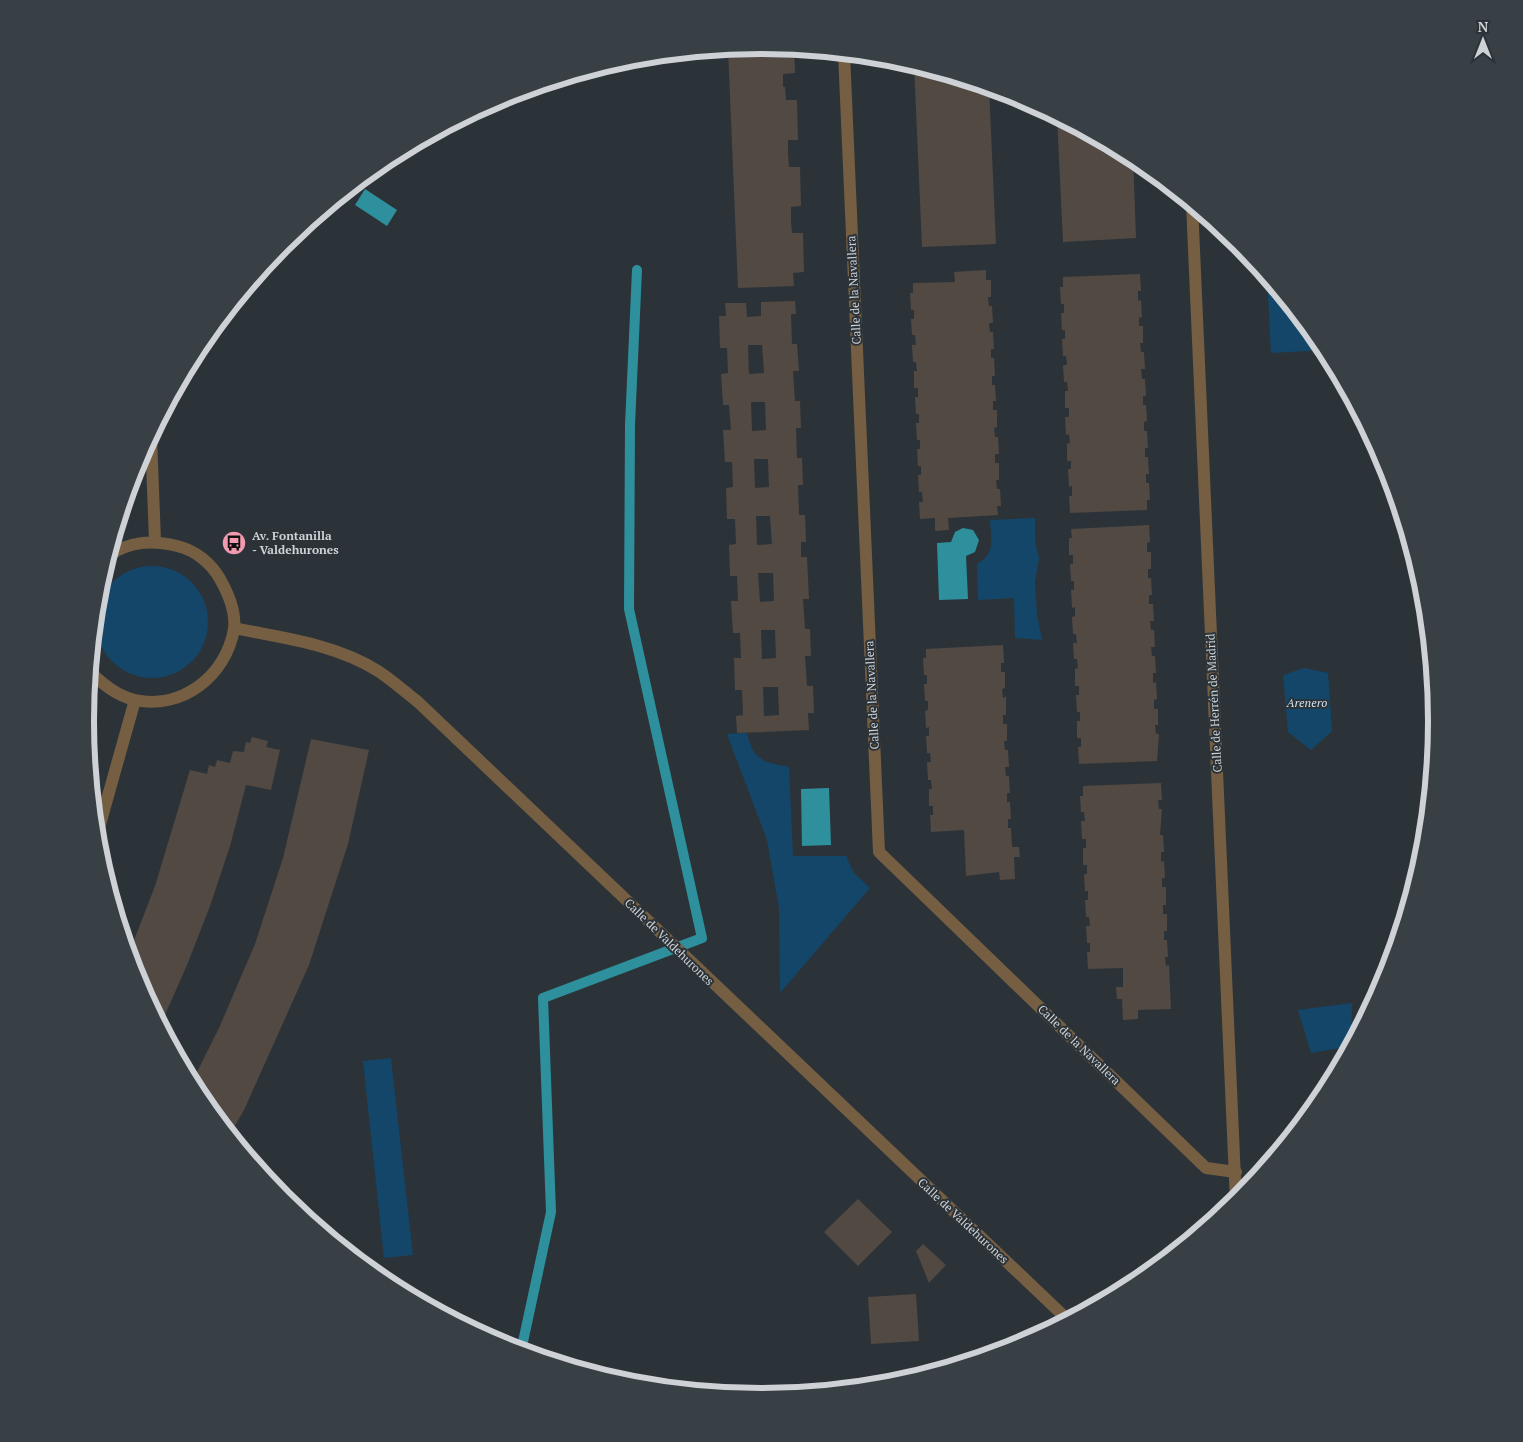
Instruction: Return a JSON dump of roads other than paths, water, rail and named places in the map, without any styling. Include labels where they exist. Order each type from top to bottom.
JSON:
[{"type":"street","name":"Calle de la Navallera","points":[[844,59],[880,852],[1206,1168],[1236,1172]]},
{"type":"street","name":"Calle de Herrén de Madrid","points":[[1192,212],[1236,1190]]},
{"type":"street","points":[[152,451],[155,541]]},
{"type":"street","points":[[96,678],[109,690],[135,700],[169,701],[201,687],[224,661],[234,628],[230,596],[214,568],[187,548],[155,541],[121,547],[117,550]]},
{"type":"street","name":"Calle de Valdehurones","points":[[234,628],[306,642],[342,654],[378,670],[418,702],[1063,1316]]},
{"type":"street","points":[[102,819],[120,760],[135,700]]},
{"type":"waterway","points":[[523,1343],[551,1212],[543,998],[702,938],[629,609],[630,425],[637,270]]},
{"type":"place","name":"Av. Fontanilla - Valdehurones","points":[[234,543]]},
{"type":"park label","name":"Arenero","points":[[1307,703]]}]
